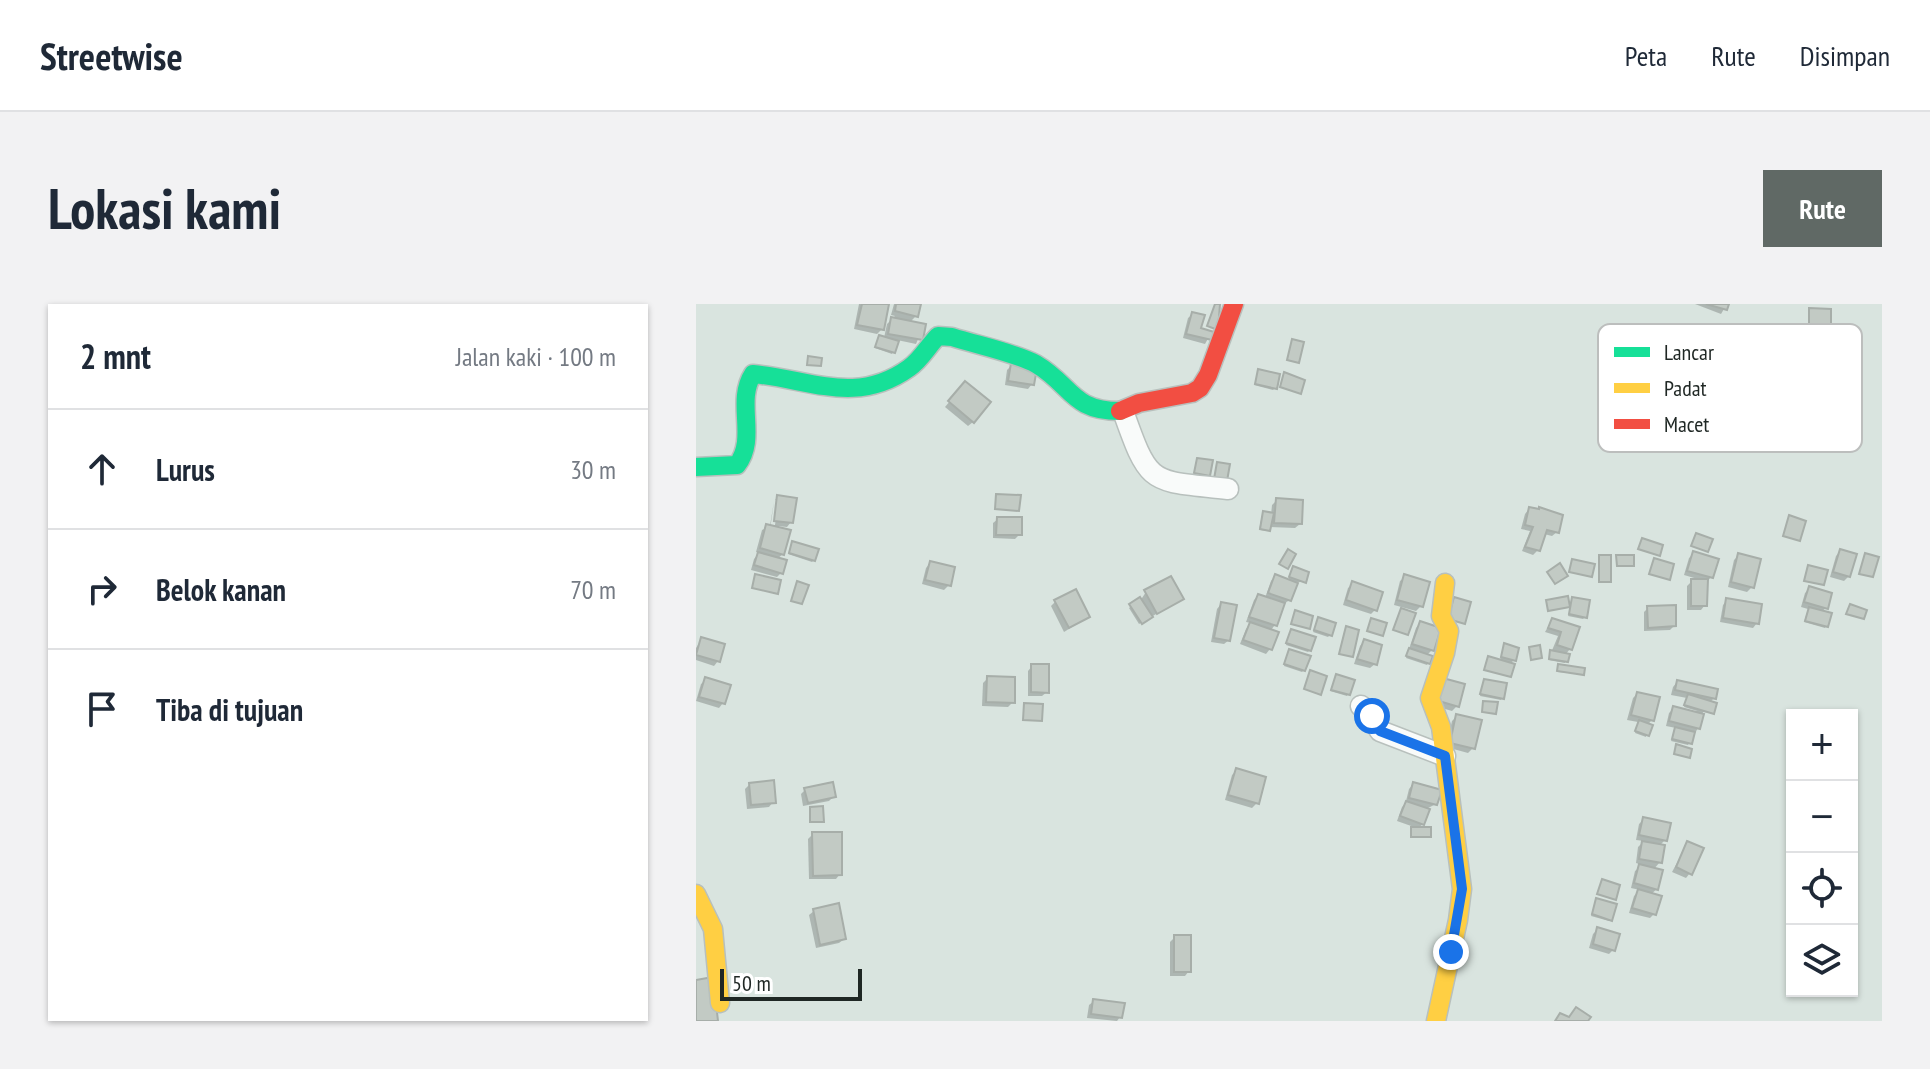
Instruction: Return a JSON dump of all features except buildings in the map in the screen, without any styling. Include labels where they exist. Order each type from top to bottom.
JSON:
[{"type":"street","points":[[696,467],[737,465],[742,461],[746,390],[753,374],[841,390],[878,387],[911,367],[938,336],[952,337],[1034,363],[1057,379],[1076,400],[1104,411],[1123,411],[1139,403],[1192,393],[1200,388],[1208,375],[1234,304]]},
{"type":"street","points":[[1123,411],[1139,457],[1154,476],[1177,483],[1228,489]]},
{"type":"street","points":[[1436,1021],[1462,889],[1441,727],[1430,698],[1449,631],[1441,616],[1445,583]]},
{"type":"street","points":[[1361,706],[1370,713],[1380,731],[1445,756]]},
{"type":"street","points":[[696,894],[713,929],[720,1003]]},
{"type":"traffic: fast","points":[[696,467],[737,465],[746,443],[746,396],[753,374],[832,387],[870,386],[909,368],[938,336],[952,337],[1027,360],[1048,372],[1081,402],[1091,407],[1120,411]]},
{"type":"traffic: slow","points":[[1436,1021],[1462,889],[1441,727],[1430,698],[1449,631],[1441,616],[1445,583]]},
{"type":"traffic: slow","points":[[696,894],[713,929],[720,1003]]},
{"type":"traffic: jam","points":[[1120,411],[1139,403],[1192,393],[1200,388],[1208,375],[1234,304]]},
{"type":"route","points":[[1372,716],[1380,731],[1445,756],[1462,889],[1451,952]]}]
